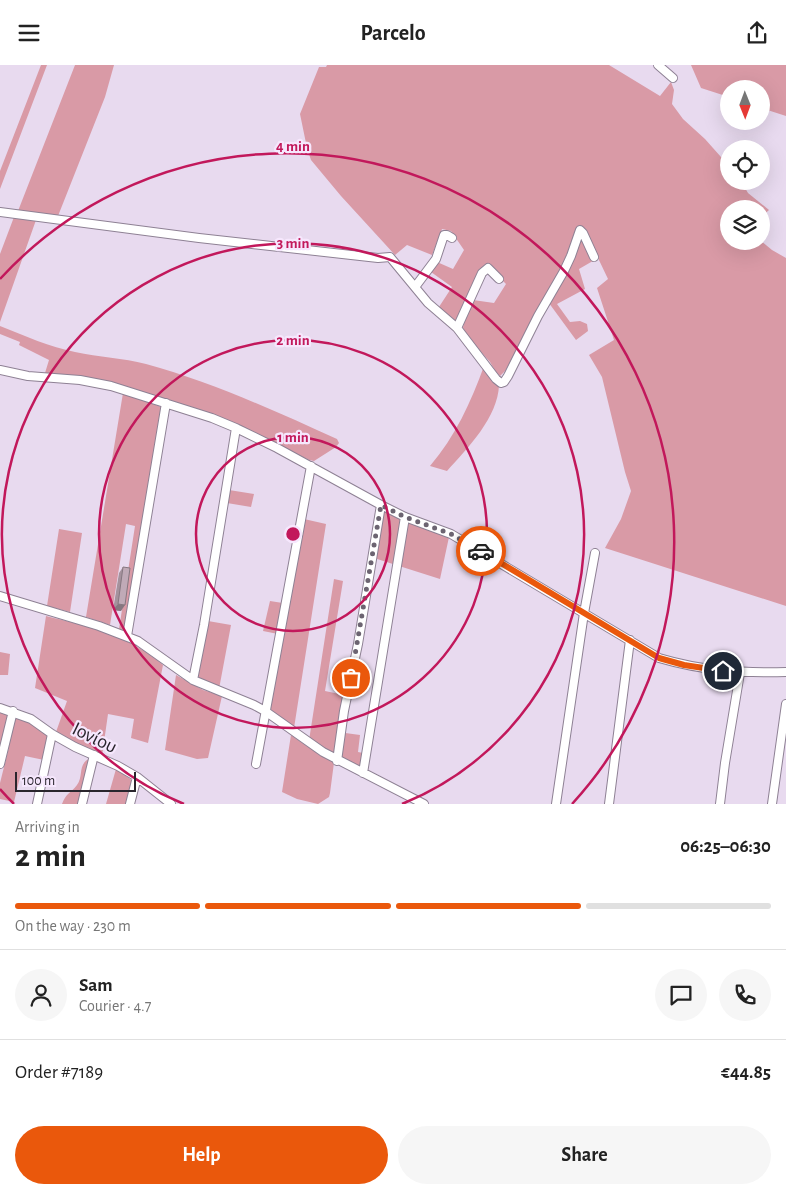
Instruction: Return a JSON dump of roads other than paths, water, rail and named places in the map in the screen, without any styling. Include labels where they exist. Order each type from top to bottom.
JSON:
[{"type":"street","points":[[658,65],[673,78]]},
{"type":"street","points":[[0,212],[218,241],[378,258],[390,257],[435,309],[457,328],[501,383],[504,382],[564,271],[580,230],[594,257]]},
{"type":"street","points":[[416,287],[436,259],[444,235],[452,238]]},
{"type":"street","points":[[457,328],[482,273],[488,268],[499,279]]},
{"type":"street","points":[[0,369],[28,376],[104,384],[166,403],[236,428],[405,517],[451,534],[659,658],[707,670],[740,673],[786,672]]},
{"type":"street","points":[[127,636],[166,403]]},
{"type":"street","points":[[193,681],[236,428]]},
{"type":"street","points":[[256,763],[311,466]]},
{"type":"street","points":[[338,761],[344,711],[358,644],[381,505]]},
{"type":"street","points":[[363,773],[405,517]]},
{"type":"street","points":[[556,804],[584,613],[595,553]]},
{"type":"street","points":[[0,596],[99,626],[148,646],[193,681],[243,699],[266,711],[310,744],[338,761],[424,804]]},
{"type":"street","points":[[609,804],[630,640]]},
{"type":"street","points":[[720,804],[740,673]]},
{"type":"street","points":[[772,804],[786,704]]},
{"type":"street","name":"Ιονίου","points":[[0,708],[36,721],[52,734],[137,777],[162,801],[171,804]]},
{"type":"street","points":[[0,765],[12,711]]},
{"type":"street","points":[[37,804],[52,734]]},
{"type":"street","points":[[82,804],[94,755]]},
{"type":"street","points":[[130,804],[137,777]]}]
